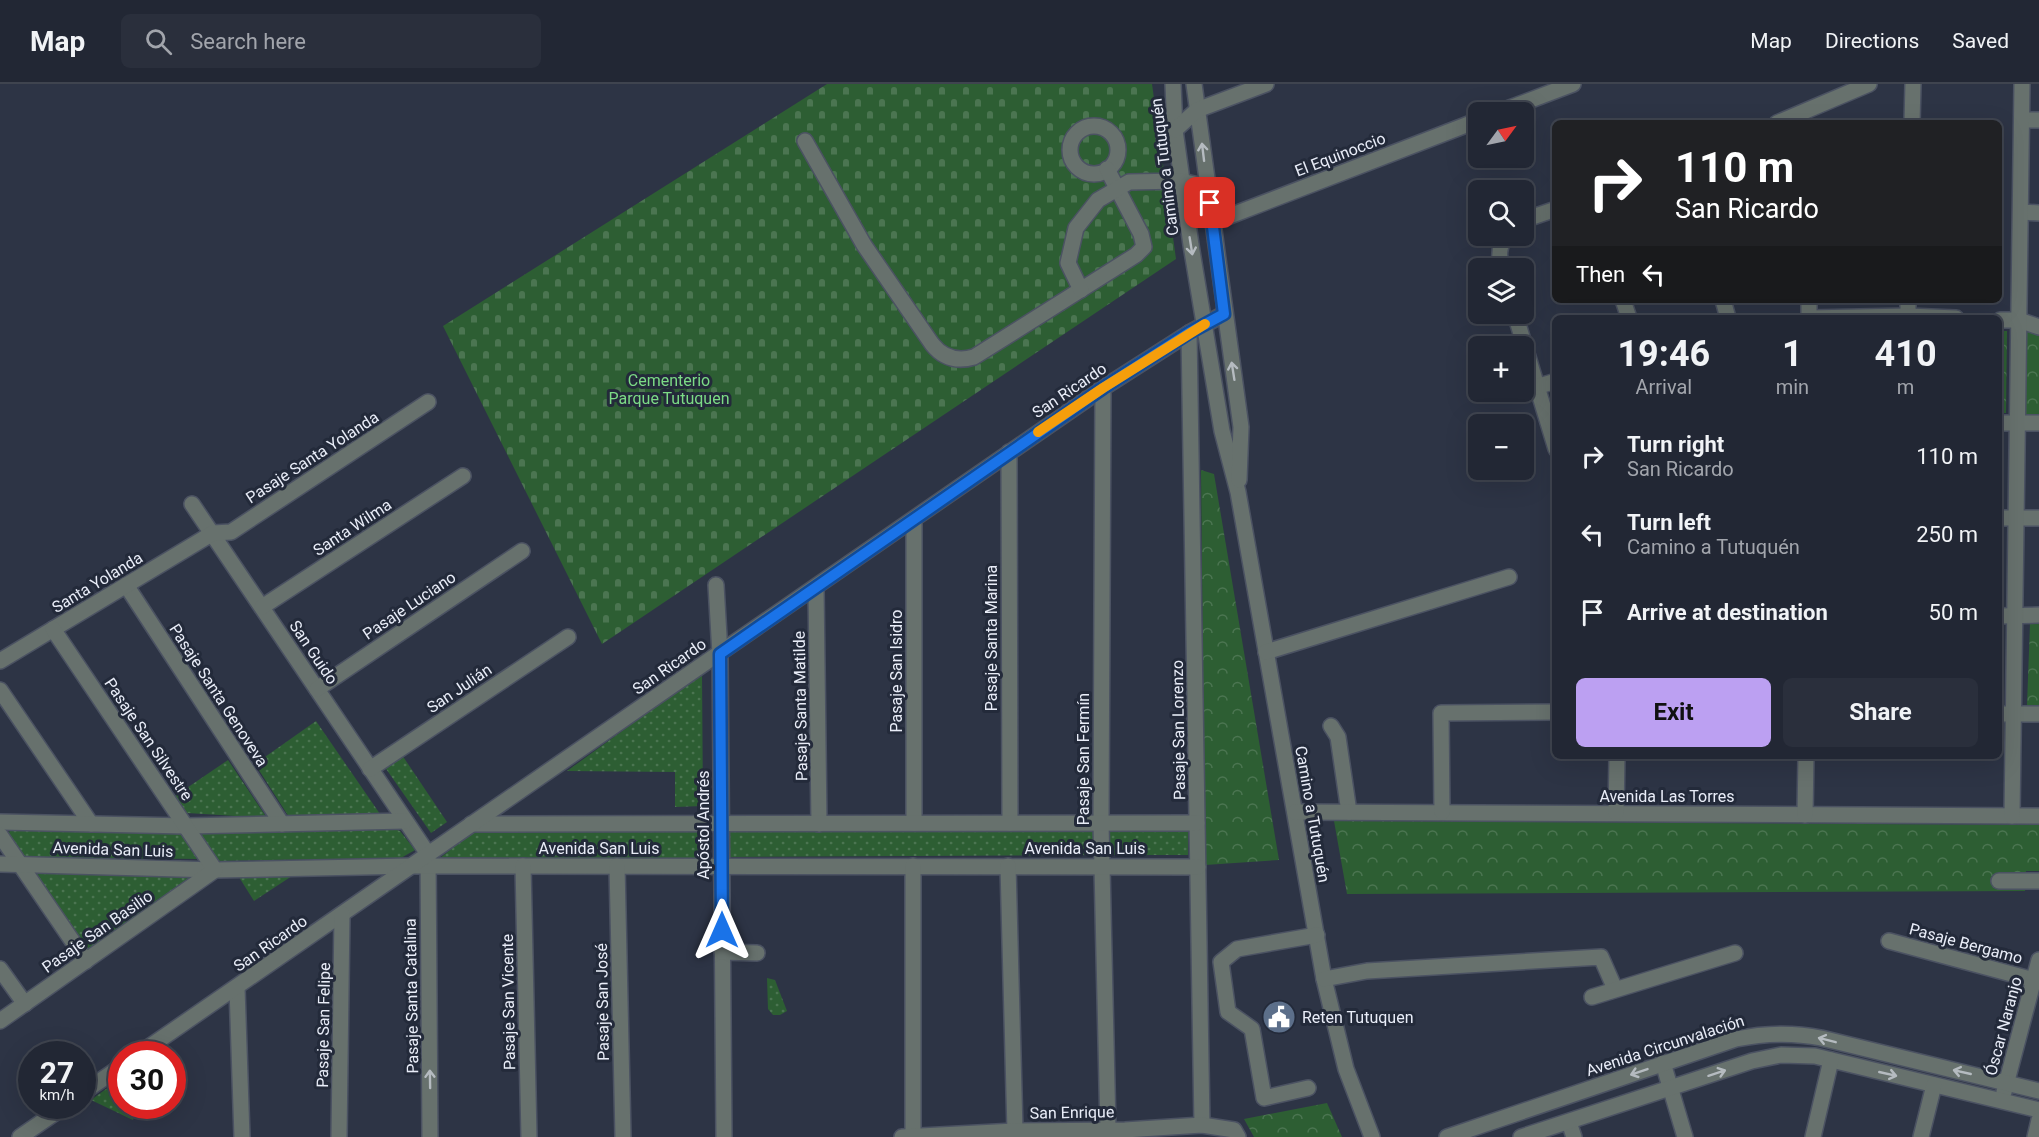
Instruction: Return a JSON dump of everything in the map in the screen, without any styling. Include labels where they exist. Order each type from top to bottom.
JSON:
[{"type":"street","name":"Camino a Tutuquén","points":[[1173,84],[1181,182],[1222,431],[1238,492],[1324,978],[1346,1069],[1372,1137]]},
{"type":"street","name":"Camino a Tutuquén","points":[[1194,84],[1241,427],[1238,492]]},
{"type":"street","points":[[1175,130],[1197,110],[1266,84]]},
{"type":"street","points":[[1525,102],[1573,84]]},
{"type":"street","points":[[1791,120],[1810,116],[1869,84]]},
{"type":"street","points":[[1912,120],[1913,84]]},
{"type":"street","points":[[2012,816],[2007,714],[2007,616],[2016,518],[2022,84]]},
{"type":"street","points":[[2022,120],[2039,120]]},
{"type":"street","name":"El Equinoccio","points":[[1212,219],[1227,217],[1468,124]]},
{"type":"street","points":[[806,141],[864,245],[932,344],[942,354],[955,359],[974,357],[1136,255],[1144,247],[1140,234],[1107,169]]},
{"type":"street","points":[[1081,290],[1068,263],[1076,228],[1098,200],[1129,182],[1181,182],[1207,187]]},
{"type":"street","points":[[1534,217],[1552,210]]},
{"type":"street","points":[[2021,212],[2039,213]]},
{"type":"street","name":"San Ricardo","points":[[160,1041],[411,866],[428,860],[471,824],[1103,388],[1189,333],[1224,314]]},
{"type":"street","points":[[2002,320],[2019,320],[2039,327]]},
{"type":"street","points":[[1518,324],[1536,387],[1552,422]]},
{"type":"street","name":"Pasaje San Lorenzo","points":[[1189,333],[1202,1125]]},
{"type":"street","points":[[1536,387],[1552,382]]},
{"type":"street","name":"Pasaje San Fermín","points":[[1103,388],[1101,823],[1108,1130]]},
{"type":"street","name":"Pasaje Santa Yolanda","points":[[213,533],[231,532],[428,402]]},
{"type":"street","points":[[2002,423],[2039,423]]},
{"type":"street","name":"Pasaje Santa Marina","points":[[1009,453],[1010,823]]},
{"type":"street","name":"Santa Wilma","points":[[262,607],[463,476]]},
{"type":"street","name":"San Guido","points":[[192,504],[405,821]]},
{"type":"street","points":[[2002,518],[2039,519]]},
{"type":"street","name":"Pasaje San Isidro","points":[[914,519],[914,824]]},
{"type":"street","name":"Santa Yolanda","points":[[0,661],[213,533]]},
{"type":"street","name":"Pasaje Luciano","points":[[317,689],[522,551]]},
{"type":"street","points":[[1266,652],[1509,577]]},
{"type":"street","name":"Pasaje Santa Genoveva","points":[[126,585],[282,824]]},
{"type":"street","name":"Apóstol Andrés","points":[[716,585],[720,654],[724,1137]]},
{"type":"street","name":"Pasaje Santa Matilde","points":[[816,587],[819,824]]},
{"type":"street","points":[[2007,616],[2039,615]]},
{"type":"street","name":"Pasaje San Silvestre","points":[[53,629],[215,870]]},
{"type":"street","name":"San Julián","points":[[370,769],[568,636]]},
{"type":"street","points":[[0,690],[91,824]]},
{"type":"street","points":[[1442,812],[1441,713],[1552,712]]},
{"type":"street","points":[[2007,714],[2039,714]]},
{"type":"street","points":[[1331,726],[1338,737],[1349,812]]},
{"type":"street","points":[[1616,813],[1617,759]]},
{"type":"street","points":[[1805,815],[1806,759]]},
{"type":"street","name":"Avenida Las Torres","points":[[1295,812],[2039,816]]},
{"type":"street","points":[[405,821],[428,860]]},
{"type":"street","name":"Avenida San Luis","points":[[0,822],[186,826],[405,821]]},
{"type":"street","name":"Avenida San Luis","points":[[471,824],[1197,823]]},
{"type":"street","points":[[0,835],[86,962]]},
{"type":"street","name":"Avenida San Luis","points":[[428,860],[523,866],[1198,867]]},
{"type":"street","name":"Pasaje Santa Catalina","points":[[428,860],[430,1137]]},
{"type":"street","name":"Avenida San Luis","points":[[0,864],[215,870],[411,866]]},
{"type":"street","name":"Pasaje San Vicente","points":[[523,866],[529,1137]]},
{"type":"street","name":"Pasaje San José","points":[[617,866],[623,1137]]},
{"type":"street","points":[[912,866],[913,1137]]},
{"type":"street","points":[[1008,866],[1016,1134]]},
{"type":"street","name":"Pasaje San Basilio","points":[[0,1021],[215,870]]},
{"type":"street","points":[[1999,881],[2039,881]]},
{"type":"street","name":"Pasaje San Felipe","points":[[339,1137],[342,914]]},
{"type":"street","points":[[1308,1088],[1264,1098],[1252,1029],[1228,1012],[1221,962],[1237,949],[1317,935]]},
{"type":"street","name":"Pasaje Bergamo","points":[[1889,941],[2034,980]]},
{"type":"street","points":[[722,952],[756,953]]},
{"type":"street","points":[[1592,997],[1735,953]]},
{"type":"street","points":[[1324,978],[1368,971],[1601,957],[1615,989]]},
{"type":"street","name":"Óscar Naranjo","points":[[2002,1101],[2039,960]]},
{"type":"street","points":[[0,969],[25,1004]]},
{"type":"street","points":[[237,988],[242,1137]]},
{"type":"street","name":"Avenida Circunvalación","points":[[1447,1137],[1663,1063],[1754,1035],[1788,1033],[1821,1038],[2039,1091]]},
{"type":"street","points":[[1521,1137],[1571,1130],[1670,1088],[1752,1061],[1798,1054],[2039,1110]]},
{"type":"street","points":[[1813,1137],[1831,1060]]},
{"type":"street","points":[[1663,1063],[1685,1137]]},
{"type":"street","points":[[1921,1137],[1934,1085]]},
{"type":"street","points":[[20,1137],[46,1119]]},
{"type":"street","points":[[2035,1137],[2039,1120]]},
{"type":"street","name":"San Enrique","points":[[902,1137],[1108,1130],[1127,1133],[1202,1125],[1234,1130],[1238,1137]]},
{"type":"green space","name":"Cementerio Parque Tutuquen","points":[[827,84],[1152,84],[1176,259],[602,644],[443,326]]},
{"type":"green space","points":[[2014,325],[2039,334],[2039,418],[2011,418]]},
{"type":"green space","points":[[2002,331],[2007,331],[2006,413],[2002,413]]},
{"type":"green space","points":[[1201,470],[1214,474],[1279,860],[1205,865]]},
{"type":"green space","points":[[2030,624],[2039,624],[2039,705],[2027,705]]},
{"type":"green space","points":[[702,673],[703,806],[675,807],[675,772],[567,771]]},
{"type":"green space","points":[[316,721],[380,814],[289,817],[255,764]]},
{"type":"green space","points":[[402,755],[447,822],[431,833],[384,766]]},
{"type":"green space","points":[[228,760],[267,818],[187,813],[175,796]]},
{"type":"green space","points":[[1334,821],[2039,825],[2039,871],[2026,871],[2025,891],[1347,894]]},
{"type":"green space","points":[[480,826],[705,827],[706,858],[440,858]]},
{"type":"green space","points":[[1109,826],[1188,827],[1188,855],[1109,855]]},
{"type":"green space","points":[[391,828],[400,831],[415,850],[401,858],[215,861],[198,833]]},
{"type":"green space","points":[[728,828],[1096,831],[1096,855],[727,857]]},
{"type":"green space","points":[[10,830],[183,832],[200,859],[25,857],[18,852],[8,836]]},
{"type":"green space","points":[[38,871],[201,874],[96,948],[86,948],[35,874]]},
{"type":"green space","points":[[237,874],[295,874],[254,901]]},
{"type":"green space","points":[[767,978],[775,980],[787,1011],[780,1015],[773,1015],[768,1009]]},
{"type":"green space","points":[[108,1088],[108,1108],[96,1102],[96,1096]]},
{"type":"green space","points":[[1327,1103],[1342,1137],[1254,1137],[1244,1119]]},
{"type":"slow traffic","points":[[1038,432],[1205,324]]},
{"type":"place","name":"Reten Tutuquen","points":[[1279,1017]]},
{"type":"route","points":[[722,930],[720,654],[1103,388],[1189,333],[1224,314],[1210,203]]}]
